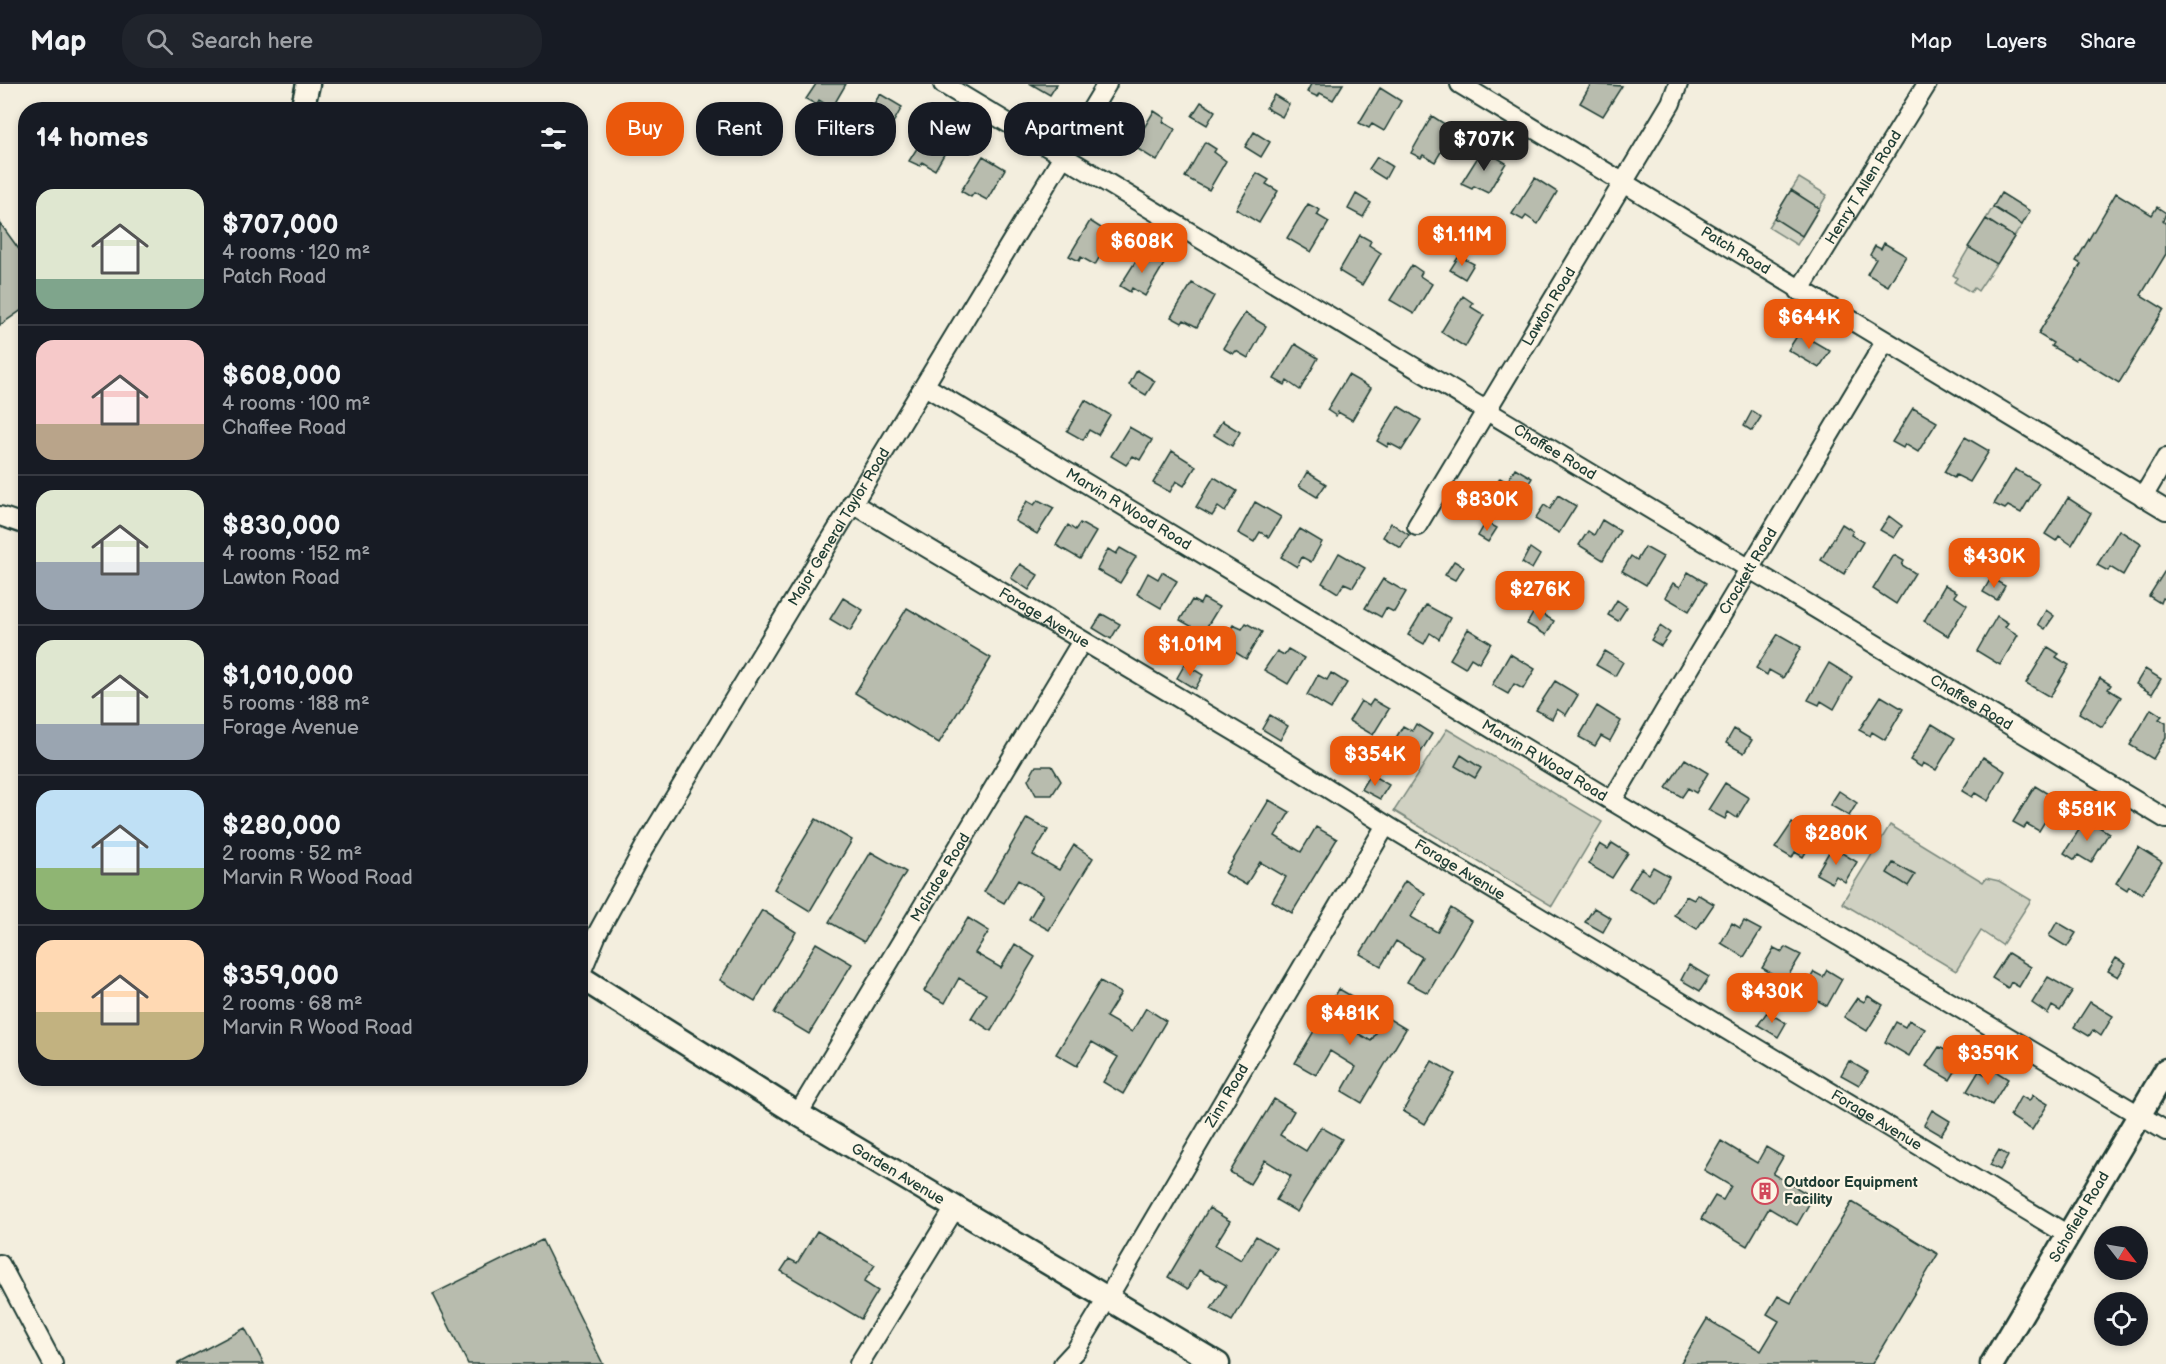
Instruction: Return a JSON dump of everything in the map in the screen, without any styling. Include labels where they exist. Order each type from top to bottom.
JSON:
[{"type":"street","points":[[304,102],[308,84]]},
{"type":"street","name":"Chaffee Road","points":[[943,84],[2166,819]]},
{"type":"street","name":"Major General Taylor Road","points":[[588,956],[597,934],[644,848],[852,503],[1065,157],[1107,84]]},
{"type":"street","name":"Patch Road","points":[[1460,84],[1799,291],[2166,510]]},
{"type":"street","name":"Lawton Road","points":[[1417,526],[1671,103],[1678,84]]},
{"type":"street","name":"Henry T Allen Road","points":[[1799,291],[1928,84]]},
{"type":"street","name":"Crockett Road","points":[[1612,801],[1886,342]]},
{"type":"street","name":"Marvin R Wood Road","points":[[925,386],[1612,801],[2166,1131]]},
{"type":"street","points":[[2144,497],[2166,458]]},
{"type":"street","name":"Forage Avenue","points":[[852,503],[1278,757],[1386,825],[2068,1235]]},
{"type":"street","points":[[0,516],[18,522]]},
{"type":"street","name":"McIndoe Road","points":[[798,1114],[1082,641]]},
{"type":"street","name":"Zinn Road","points":[[1063,1364],[1076,1350],[1107,1299],[1386,825]]},
{"type":"street","name":"Garden Avenue","points":[[588,981],[798,1114],[1218,1364]]},
{"type":"street","name":"Schofield Road","points":[[1992,1364],[2166,1070]]},
{"type":"street","points":[[859,1364],[955,1208]]},
{"type":"street","points":[[0,1264],[53,1364]]},
{"type":"shaded area","points":[[1799,178],[1827,195],[1797,245],[1768,227]]},
{"type":"shaded area","points":[[1993,207],[2022,225],[1978,291],[1974,288],[1971,292],[1954,282],[1957,278],[1953,275]]},
{"type":"shaded area","points":[[1447,729],[1602,822],[1552,906],[1394,811]]},
{"type":"shaded area","points":[[1890,825],[1983,882],[1986,878],[1999,881],[2031,900],[2002,945],[1981,931],[1956,971],[1842,903]]},
{"type":"building","points":[[816,84],[846,84],[836,102],[819,100],[812,102],[806,99]]},
{"type":"building","points":[[1031,84],[1057,84],[1050,95]]},
{"type":"building","points":[[1311,84],[1343,84],[1333,100],[1320,93],[1318,97],[1307,92]]},
{"type":"building","points":[[1591,84],[1622,86],[1603,116],[1580,103]]},
{"type":"building","points":[[1380,88],[1401,101],[1384,131],[1372,124],[1369,128],[1359,123]]},
{"type":"building","points":[[880,94],[894,102],[875,102]]},
{"type":"building","points":[[1274,95],[1289,104],[1282,117],[1266,108]]},
{"type":"building","points":[[1201,102],[1215,111],[1207,125],[1192,116]]},
{"type":"building","points":[[896,103],[902,107],[896,118]]},
{"type":"building","points":[[1154,111],[1165,118],[1163,122],[1175,129],[1157,161],[1145,154],[1145,126]]},
{"type":"building","points":[[1432,116],[1454,130],[1435,162],[1423,155],[1421,158],[1411,153]]},
{"type":"building","points":[[1254,132],[1270,142],[1261,157],[1245,147]]},
{"type":"building","points":[[1205,142],[1216,149],[1214,152],[1226,161],[1209,190],[1185,177]]},
{"type":"building","points":[[1483,149],[1506,163],[1488,193],[1474,186],[1472,189],[1461,184]]},
{"type":"building","points":[[912,156],[943,156],[935,170],[922,162],[920,166],[909,161]]},
{"type":"building","points":[[983,156],[1005,169],[987,200],[974,193],[971,197],[961,191]]},
{"type":"building","points":[[1377,157],[1392,166],[1385,179],[1369,169]]},
{"type":"building","points":[[1257,173],[1269,180],[1266,184],[1278,191],[1259,223],[1236,209]]},
{"type":"building","points":[[1535,178],[1557,192],[1538,224],[1526,216],[1523,220],[1512,214]]},
{"type":"building","points":[[1791,190],[1819,208],[1802,236],[1774,218]]},
{"type":"building","points":[[2001,193],[2030,211],[2022,225],[1993,207]]},
{"type":"building","points":[[2116,193],[2152,215],[2157,207],[2166,213],[2163,221],[2166,224],[2166,254],[2141,295],[2164,309],[2119,383],[2077,357],[2075,360],[2051,346],[2053,343],[2038,334],[2081,264],[2076,261]]},
{"type":"building","points":[[1356,194],[1371,203],[1363,217],[1348,209]]},
{"type":"building","points":[[1308,204],[1320,210],[1317,215],[1329,222],[1311,252],[1287,238]]},
{"type":"building","points":[[1986,219],[2014,237],[1997,264],[1968,247]]},
{"type":"building","points":[[1090,221],[1112,235],[1095,265],[1081,257],[1079,261],[1069,256]]},
{"type":"building","points":[[1485,221],[1501,231],[1493,244],[1478,234]]},
{"type":"building","points":[[0,223],[18,248],[18,313],[0,325]]},
{"type":"building","points":[[1360,235],[1371,241],[1369,245],[1381,253],[1362,285],[1339,271]]},
{"type":"building","points":[[1884,243],[1906,256],[1888,286],[1867,274],[1876,259],[1870,255],[1875,246],[1881,249]]},
{"type":"building","points":[[1142,251],[1164,264],[1145,296],[1132,288],[1130,292],[1120,286]]},
{"type":"building","points":[[1459,256],[1474,264],[1465,279],[1450,270]]},
{"type":"building","points":[[1412,265],[1422,272],[1420,276],[1432,284],[1414,314],[1390,300]]},
{"type":"building","points":[[1192,283],[1214,296],[1197,327],[1184,320],[1182,323],[1171,317]]},
{"type":"building","points":[[1463,296],[1473,303],[1471,307],[1484,315],[1465,347],[1441,332]]},
{"type":"building","points":[[1245,313],[1266,326],[1248,358],[1236,351],[1233,354],[1223,348]]},
{"type":"building","points":[[1799,333],[1830,351],[1819,368],[1788,350]]},
{"type":"building","points":[[1295,344],[1318,358],[1300,390],[1287,381],[1285,385],[1274,379]]},
{"type":"building","points":[[1137,370],[1155,381],[1146,395],[1129,385]]},
{"type":"building","points":[[1348,375],[1371,388],[1352,420],[1338,412],[1336,416],[1327,410]]},
{"type":"building","points":[[1085,400],[1110,415],[1098,435],[1089,430],[1083,440],[1067,431]]},
{"type":"building","points":[[1398,406],[1421,420],[1402,450],[1389,443],[1387,447],[1377,441]]},
{"type":"building","points":[[1913,408],[1937,422],[1918,452],[1905,444],[1903,448],[1892,442]]},
{"type":"building","points":[[1752,411],[1761,417],[1752,431],[1744,426]]},
{"type":"building","points":[[1222,421],[1240,432],[1232,446],[1214,435]]},
{"type":"building","points":[[1129,427],[1152,440],[1140,460],[1133,456],[1126,465],[1111,456]]},
{"type":"building","points":[[1965,437],[1989,451],[1970,482],[1956,475],[1954,478],[1944,472]]},
{"type":"building","points":[[1172,451],[1196,466],[1184,486],[1176,481],[1170,492],[1153,483]]},
{"type":"building","points":[[1515,468],[1532,478],[1515,507],[1492,493],[1500,478],[1507,482]]},
{"type":"building","points":[[2015,469],[2039,483],[2021,513],[2008,506],[2005,509],[1994,504]]},
{"type":"building","points":[[1307,472],[1326,484],[1317,497],[1299,486]]},
{"type":"building","points":[[1214,477],[1237,491],[1225,512],[1218,507],[1212,516],[1196,507]]},
{"type":"building","points":[[1558,495],[1576,506],[1559,533],[1535,519],[1544,505],[1550,509]]},
{"type":"building","points":[[2068,498],[2091,513],[2072,545],[2059,536],[2056,541],[2045,534]]},
{"type":"building","points":[[1038,500],[1054,508],[1037,534],[1015,521],[1027,501],[1034,505]]},
{"type":"building","points":[[1255,502],[1281,517],[1269,537],[1260,532],[1254,542],[1238,533]]},
{"type":"building","points":[[1889,516],[1902,526],[1894,538],[1880,530]]},
{"type":"building","points":[[1602,520],[1620,531],[1603,560],[1579,545],[1588,531],[1594,535]]},
{"type":"building","points":[[1486,522],[1497,528],[1488,542],[1478,536]]},
{"type":"building","points":[[1080,523],[1096,532],[1080,559],[1056,545],[1068,525],[1075,530]]},
{"type":"building","points":[[1391,523],[1409,535],[1401,548],[1383,537]]},
{"type":"building","points":[[1842,524],[1853,531],[1851,535],[1863,542],[1844,574],[1821,560]]},
{"type":"building","points":[[1300,529],[1322,542],[1311,562],[1302,557],[1297,567],[1281,557]]},
{"type":"building","points":[[2119,530],[2141,544],[2123,575],[2110,567],[2108,571],[2097,565]]},
{"type":"building","points":[[1645,547],[1663,557],[1646,585],[1622,571],[1631,556],[1637,560]]},
{"type":"building","points":[[1120,548],[1136,557],[1120,583],[1097,570],[1108,549],[1116,554]]},
{"type":"building","points":[[1530,548],[1540,555],[1532,569],[1522,563]]},
{"type":"building","points":[[1339,553],[1365,568],[1353,587],[1344,583],[1338,593],[1322,583]]},
{"type":"building","points":[[1894,555],[1904,561],[1902,565],[1915,573],[1896,604],[1873,589]]},
{"type":"building","points":[[1454,561],[1464,567],[1455,580],[1445,575]]},
{"type":"building","points":[[1020,564],[1038,575],[1029,590],[1011,578]]},
{"type":"building","points":[[2166,569],[2166,600],[2162,598],[2160,603],[2149,596]]},
{"type":"building","points":[[1162,572],[1177,581],[1161,608],[1137,594],[1148,573],[1158,579]]},
{"type":"building","points":[[1688,572],[1706,583],[1689,611],[1665,597],[1673,583],[1680,587]]},
{"type":"building","points":[[1574,575],[1584,581],[1575,595],[1566,589]]},
{"type":"building","points":[[1991,578],[2005,586],[1997,600],[1983,592]]},
{"type":"building","points":[[1383,579],[1406,592],[1394,612],[1386,608],[1381,617],[1365,608]]},
{"type":"building","points":[[1945,585],[1957,592],[1954,596],[1967,605],[1948,636],[1924,621]]},
{"type":"building","points":[[843,598],[863,610],[850,631],[830,619]]},
{"type":"building","points":[[1203,598],[1219,607],[1203,633],[1180,620],[1192,600],[1200,604]]},
{"type":"building","points":[[1617,600],[1627,607],[1618,621],[1608,615]]},
{"type":"building","points":[[1426,605],[1450,618],[1439,639],[1430,633],[1424,644],[1408,635]]},
{"type":"building","points":[[907,608],[991,658],[939,743],[855,693]]},
{"type":"building","points":[[1535,610],[1554,621],[1546,635],[1527,624]]},
{"type":"building","points":[[2046,610],[2054,616],[2045,629],[2038,624]]},
{"type":"building","points":[[1102,614],[1120,624],[1111,639],[1093,628]]},
{"type":"building","points":[[1997,616],[2008,623],[2005,627],[2018,635],[2000,665],[1977,651]]},
{"type":"building","points":[[1246,623],[1262,632],[1246,659],[1222,644],[1233,625],[1242,629]]},
{"type":"building","points":[[1660,626],[1670,633],[1661,646],[1651,640]]},
{"type":"building","points":[[1468,629],[1491,643],[1479,663],[1471,658],[1465,668],[1450,659]]},
{"type":"building","points":[[1778,634],[1801,647],[1783,678],[1769,670],[1767,675],[1756,668]]},
{"type":"building","points":[[2048,647],[2059,654],[2056,657],[2069,665],[2050,697],[2026,683]]},
{"type":"building","points":[[1288,649],[1304,658],[1288,684],[1264,670],[1277,651],[1284,655]]},
{"type":"building","points":[[1605,651],[1623,662],[1615,676],[1596,665]]},
{"type":"building","points":[[1510,654],[1535,669],[1523,689],[1514,684],[1508,694],[1492,685]]},
{"type":"building","points":[[1829,663],[1852,677],[1834,709],[1821,701],[1819,705],[1808,700]]},
{"type":"building","points":[[1185,664],[1203,675],[1195,689],[1177,678]]},
{"type":"building","points":[[2145,669],[2161,679],[2152,694],[2136,684]]},
{"type":"building","points":[[1331,673],[1347,683],[1331,709],[1307,695],[1318,675],[1327,680]]},
{"type":"building","points":[[2100,678],[2111,685],[2108,689],[2121,697],[2102,727],[2079,713]]},
{"type":"building","points":[[1555,681],[1578,695],[1566,715],[1557,709],[1552,719],[1536,710]]},
{"type":"building","points":[[1881,696],[1903,709],[1885,740],[1872,732],[1870,736],[1859,730]]},
{"type":"building","points":[[1373,700],[1389,709],[1373,735],[1349,721],[1361,701],[1369,706]]},
{"type":"building","points":[[1597,706],[1621,721],[1610,741],[1601,736],[1595,746],[1579,737]]},
{"type":"building","points":[[2151,709],[2162,716],[2159,719],[2166,723],[2166,737],[2153,759],[2130,745]]},
{"type":"building","points":[[1270,715],[1288,726],[1280,740],[1262,729]]},
{"type":"building","points":[[1416,724],[1432,734],[1416,760],[1391,746],[1403,726],[1412,731]]},
{"type":"building","points":[[1932,724],[1955,738],[1936,770],[1923,763],[1921,767],[1910,760]]},
{"type":"building","points":[[1734,729],[1752,740],[1744,753],[1726,743]]},
{"type":"building","points":[[1461,755],[1481,768],[1475,778],[1455,766]]},
{"type":"building","points":[[1983,757],[2005,771],[1988,801],[1975,793],[1972,797],[1962,791]]},
{"type":"building","points":[[1685,759],[1708,773],[1696,793],[1688,788],[1682,797],[1666,788]]},
{"type":"building","points":[[1036,766],[1052,766],[1061,781],[1052,795],[1036,795],[1028,780]]},
{"type":"building","points":[[1370,774],[1389,785],[1380,799],[1361,789]]},
{"type":"building","points":[[1725,783],[1749,798],[1737,818],[1728,812],[1725,819],[1708,810]]},
{"type":"building","points":[[2035,786],[2058,800],[2039,831],[2027,824],[2024,828],[2013,822]]},
{"type":"building","points":[[1839,791],[1857,803],[1849,816],[1830,805]]},
{"type":"building","points":[[1269,800],[1290,812],[1275,836],[1301,852],[1316,827],[1337,839],[1292,913],[1272,901],[1286,877],[1260,862],[1246,885],[1225,873]]},
{"type":"building","points":[[1027,818],[1048,830],[1033,855],[1059,870],[1074,845],[1093,858],[1049,930],[1029,919],[1043,895],[1018,880],[1004,903],[984,892]]},
{"type":"building","points":[[816,819],[852,840],[810,911],[774,889]]},
{"type":"building","points":[[2086,819],[2109,833],[2091,863],[2078,855],[2075,860],[2064,853]]},
{"type":"building","points":[[1792,823],[1815,837],[1803,857],[1795,852],[1792,858],[1775,848]]},
{"type":"building","points":[[1612,843],[1628,853],[1612,878],[1588,864],[1600,844],[1608,849]]},
{"type":"building","points":[[1832,847],[1857,862],[1845,882],[1836,876],[1832,883],[1816,874]]},
{"type":"building","points":[[2138,847],[2162,862],[2142,894],[2129,886],[2127,890],[2116,883]]},
{"type":"building","points":[[871,852],[906,872],[864,942],[829,922]]},
{"type":"building","points":[[1893,863],[1915,875],[1908,886],[1887,873]]},
{"type":"building","points":[[1653,867],[1669,876],[1654,903],[1629,888],[1641,868],[1649,874]]},
{"type":"building","points":[[1405,881],[1425,893],[1411,917],[1437,932],[1451,908],[1471,921],[1428,993],[1407,982],[1422,957],[1396,941],[1381,966],[1360,954]]},
{"type":"building","points":[[1697,894],[1714,904],[1697,929],[1674,915],[1686,896],[1694,900]]},
{"type":"building","points":[[1594,908],[1611,918],[1603,932],[1585,922]]},
{"type":"building","points":[[762,910],[796,932],[755,1001],[720,980]]},
{"type":"building","points":[[968,918],[989,931],[975,953],[1001,968],[1015,944],[1035,957],[991,1031],[971,1018],[986,994],[959,978],[945,1003],[924,991]]},
{"type":"building","points":[[1744,921],[1761,930],[1744,957],[1721,943],[1732,923],[1740,928]]},
{"type":"building","points":[[2057,922],[2076,933],[2067,947],[2049,936]]},
{"type":"building","points":[[816,943],[852,964],[809,1034],[774,1013]]},
{"type":"building","points":[[1785,947],[1801,955],[1785,981],[1762,968],[1774,948],[1782,952]]},
{"type":"building","points":[[2008,953],[2031,967],[2019,987],[2011,982],[2008,988],[1992,978]]},
{"type":"building","points":[[2116,958],[2126,964],[2118,977],[2108,971]]},
{"type":"building","points":[[1689,965],[1709,977],[1700,991],[1681,980]]},
{"type":"building","points":[[1827,970],[1842,979],[1827,1006],[1802,992],[1814,972],[1823,977]]},
{"type":"building","points":[[2048,977],[2073,991],[2060,1011],[2052,1006],[2048,1014],[2032,1003]]},
{"type":"building","points":[[1100,981],[1121,993],[1106,1017],[1132,1032],[1146,1008],[1166,1021],[1123,1094],[1103,1082],[1118,1057],[1092,1042],[1077,1066],[1056,1054]]},
{"type":"building","points":[[1339,989],[1360,1001],[1345,1026],[1371,1041],[1386,1017],[1406,1029],[1362,1103],[1342,1091],[1356,1067],[1330,1051],[1316,1075],[1295,1063]]},
{"type":"building","points":[[1868,996],[1883,1005],[1867,1031],[1844,1017],[1857,998],[1864,1002]]},
{"type":"building","points":[[2090,1002],[2113,1016],[2101,1036],[2093,1030],[2089,1036],[2074,1027]]},
{"type":"building","points":[[1767,1012],[1786,1023],[1778,1037],[1758,1025]]},
{"type":"building","points":[[1909,1020],[1925,1029],[1909,1056],[1885,1042],[1896,1022],[1905,1027]]},
{"type":"building","points":[[1950,1046],[1966,1054],[1950,1080],[1926,1066],[1939,1047],[1947,1051]]},
{"type":"building","points":[[1432,1061],[1455,1074],[1425,1124],[1403,1111]]},
{"type":"building","points":[[1849,1061],[1868,1072],[1859,1085],[1841,1075]]},
{"type":"building","points":[[1992,1069],[2008,1079],[1992,1105],[1967,1091],[1979,1071],[1988,1076]]},
{"type":"building","points":[[2033,1095],[2048,1104],[2032,1130],[2010,1116],[2021,1096],[2029,1101]]},
{"type":"building","points":[[1274,1099],[1294,1111],[1280,1135],[1306,1151],[1321,1127],[1342,1139],[1297,1212],[1276,1200],[1291,1176],[1265,1160],[1250,1184],[1230,1172]]},
{"type":"building","points":[[1932,1110],[1950,1121],[1941,1135],[1924,1125]]},
{"type":"building","name":"Outdoor Equipment Facility","points":[[1721,1141],[1757,1163],[1766,1147],[1783,1157],[1773,1174],[1813,1197],[1797,1225],[1769,1208],[1747,1246],[1701,1219],[1715,1196],[1723,1200],[1731,1186],[1704,1170]]},
{"type":"building","points":[[1999,1150],[2008,1156],[2000,1170],[1990,1165]]},
{"type":"building","points":[[1852,1202],[1938,1254],[1872,1364],[1680,1364],[1707,1319],[1761,1351],[1779,1321],[1767,1314],[1778,1296],[1791,1303]]},
{"type":"building","points":[[1209,1208],[1230,1221],[1215,1245],[1241,1260],[1256,1236],[1276,1248],[1232,1321],[1211,1309],[1226,1285],[1199,1270],[1188,1289],[1168,1277]]},
{"type":"building","points":[[817,1231],[875,1265],[864,1282],[878,1291],[861,1319],[781,1271],[789,1259],[797,1263]]},
{"type":"building","points":[[542,1240],[603,1364],[468,1364],[433,1294]]},
{"type":"building","points":[[245,1328],[264,1364],[177,1364]]},
{"type":"place","name":"Outdoor Equipment Facility","points":[[1765,1191]]}]
